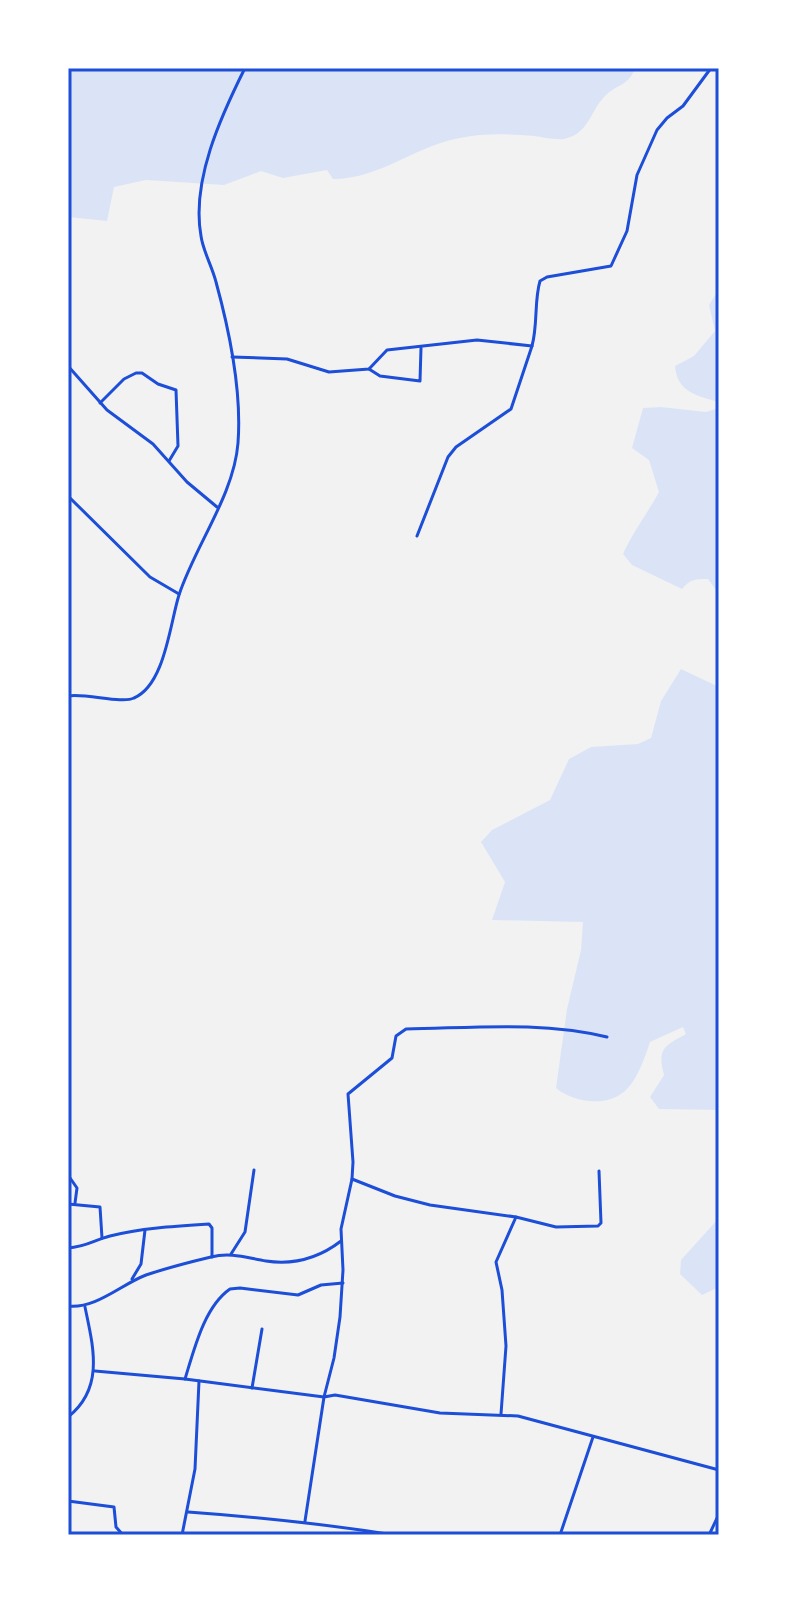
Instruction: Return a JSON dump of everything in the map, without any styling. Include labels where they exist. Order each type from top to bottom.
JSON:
[{"type":"street","points":[[68,696],[78,694],[128,700],[140,695],[163,660],[179,594],[232,477],[238,447],[238,407],[231,347],[201,238],[199,215],[207,157],[245,68]]},
{"type":"street","points":[[417,536],[448,457],[456,447],[511,409],[537,324],[540,281],[547,277],[602,270],[611,266],[627,231],[637,175],[657,130],[683,106],[711,68]]},
{"type":"street","points":[[369,369],[387,350],[477,340],[532,346]]},
{"type":"street","points":[[232,357],[287,359],[329,372],[369,369],[385,377],[420,381],[421,348]]},
{"type":"street","points":[[68,366],[100,403],[153,444],[187,482],[217,507]]},
{"type":"street","points":[[100,403],[124,379],[136,373],[176,390],[178,446],[169,461]]},
{"type":"street","points":[[68,496],[150,577],[179,594]]},
{"type":"street","points":[[305,1521],[324,1397],[338,1339],[343,1283],[341,1220],[352,1179],[348,1094],[392,1058],[396,1036],[402,1030],[529,1026],[607,1037]]},
{"type":"street","points":[[231,1254],[245,1232],[254,1170]]},
{"type":"street","points":[[352,1179],[395,1196],[430,1205],[516,1217],[556,1227],[598,1226],[602,1220],[599,1171]]},
{"type":"street","points":[[68,1175],[77,1188],[74,1205]]},
{"type":"street","points":[[68,1204],[100,1207],[102,1238]]},
{"type":"street","points":[[501,1414],[506,1346],[502,1290],[496,1262],[516,1217]]},
{"type":"street","points":[[68,1248],[83,1247],[102,1238],[145,1230],[211,1224],[212,1257]]},
{"type":"street","points":[[130,1282],[141,1264],[145,1230]]},
{"type":"street","points":[[68,1306],[85,1307],[130,1282],[212,1257],[231,1254],[282,1263],[299,1261],[329,1250],[341,1241]]},
{"type":"street","points":[[185,1379],[195,1345],[208,1318],[219,1299],[230,1289],[298,1295],[321,1285],[343,1283]]},
{"type":"street","points":[[68,1417],[86,1397],[95,1371],[85,1307]]},
{"type":"street","points":[[252,1388],[262,1329]]},
{"type":"street","points":[[95,1371],[324,1397],[335,1395],[440,1413],[501,1414],[533,1419],[719,1470]]},
{"type":"street","points":[[182,1535],[197,1449],[199,1381]]},
{"type":"street","points":[[560,1535],[593,1437]]},
{"type":"street","points":[[68,1501],[114,1507],[116,1527],[123,1535]]},
{"type":"street","points":[[188,1512],[281,1522],[305,1521],[394,1535]]},
{"type":"street","points":[[709,1535],[719,1514]]},
{"type":"shaded area","points":[[68,68],[635,68],[626,82],[605,96],[579,132],[564,139],[506,134],[460,138],[350,178],[333,179],[327,170],[283,178],[261,171],[224,185],[146,180],[114,187],[107,221],[68,217]]},
{"type":"shaded area","points":[[719,289],[719,402],[690,392],[680,382],[675,366],[694,356],[715,331],[709,305]]},
{"type":"shaded area","points":[[643,408],[706,412],[719,408],[719,594],[708,579],[694,580],[682,589],[632,565],[623,554],[659,492],[649,460],[632,448]]},
{"type":"shaded area","points":[[681,669],[719,687],[719,1110],[659,1109],[650,1097],[664,1075],[661,1059],[664,1049],[686,1034],[683,1027],[650,1042],[635,1079],[620,1095],[601,1101],[582,1100],[556,1088],[567,1009],[581,950],[583,922],[492,920],[505,882],[481,842],[492,830],[550,800],[569,759],[591,747],[638,744],[651,738],[661,701]]},
{"type":"shaded area","points":[[719,1218],[719,1287],[702,1295],[680,1274],[681,1260]]}]
